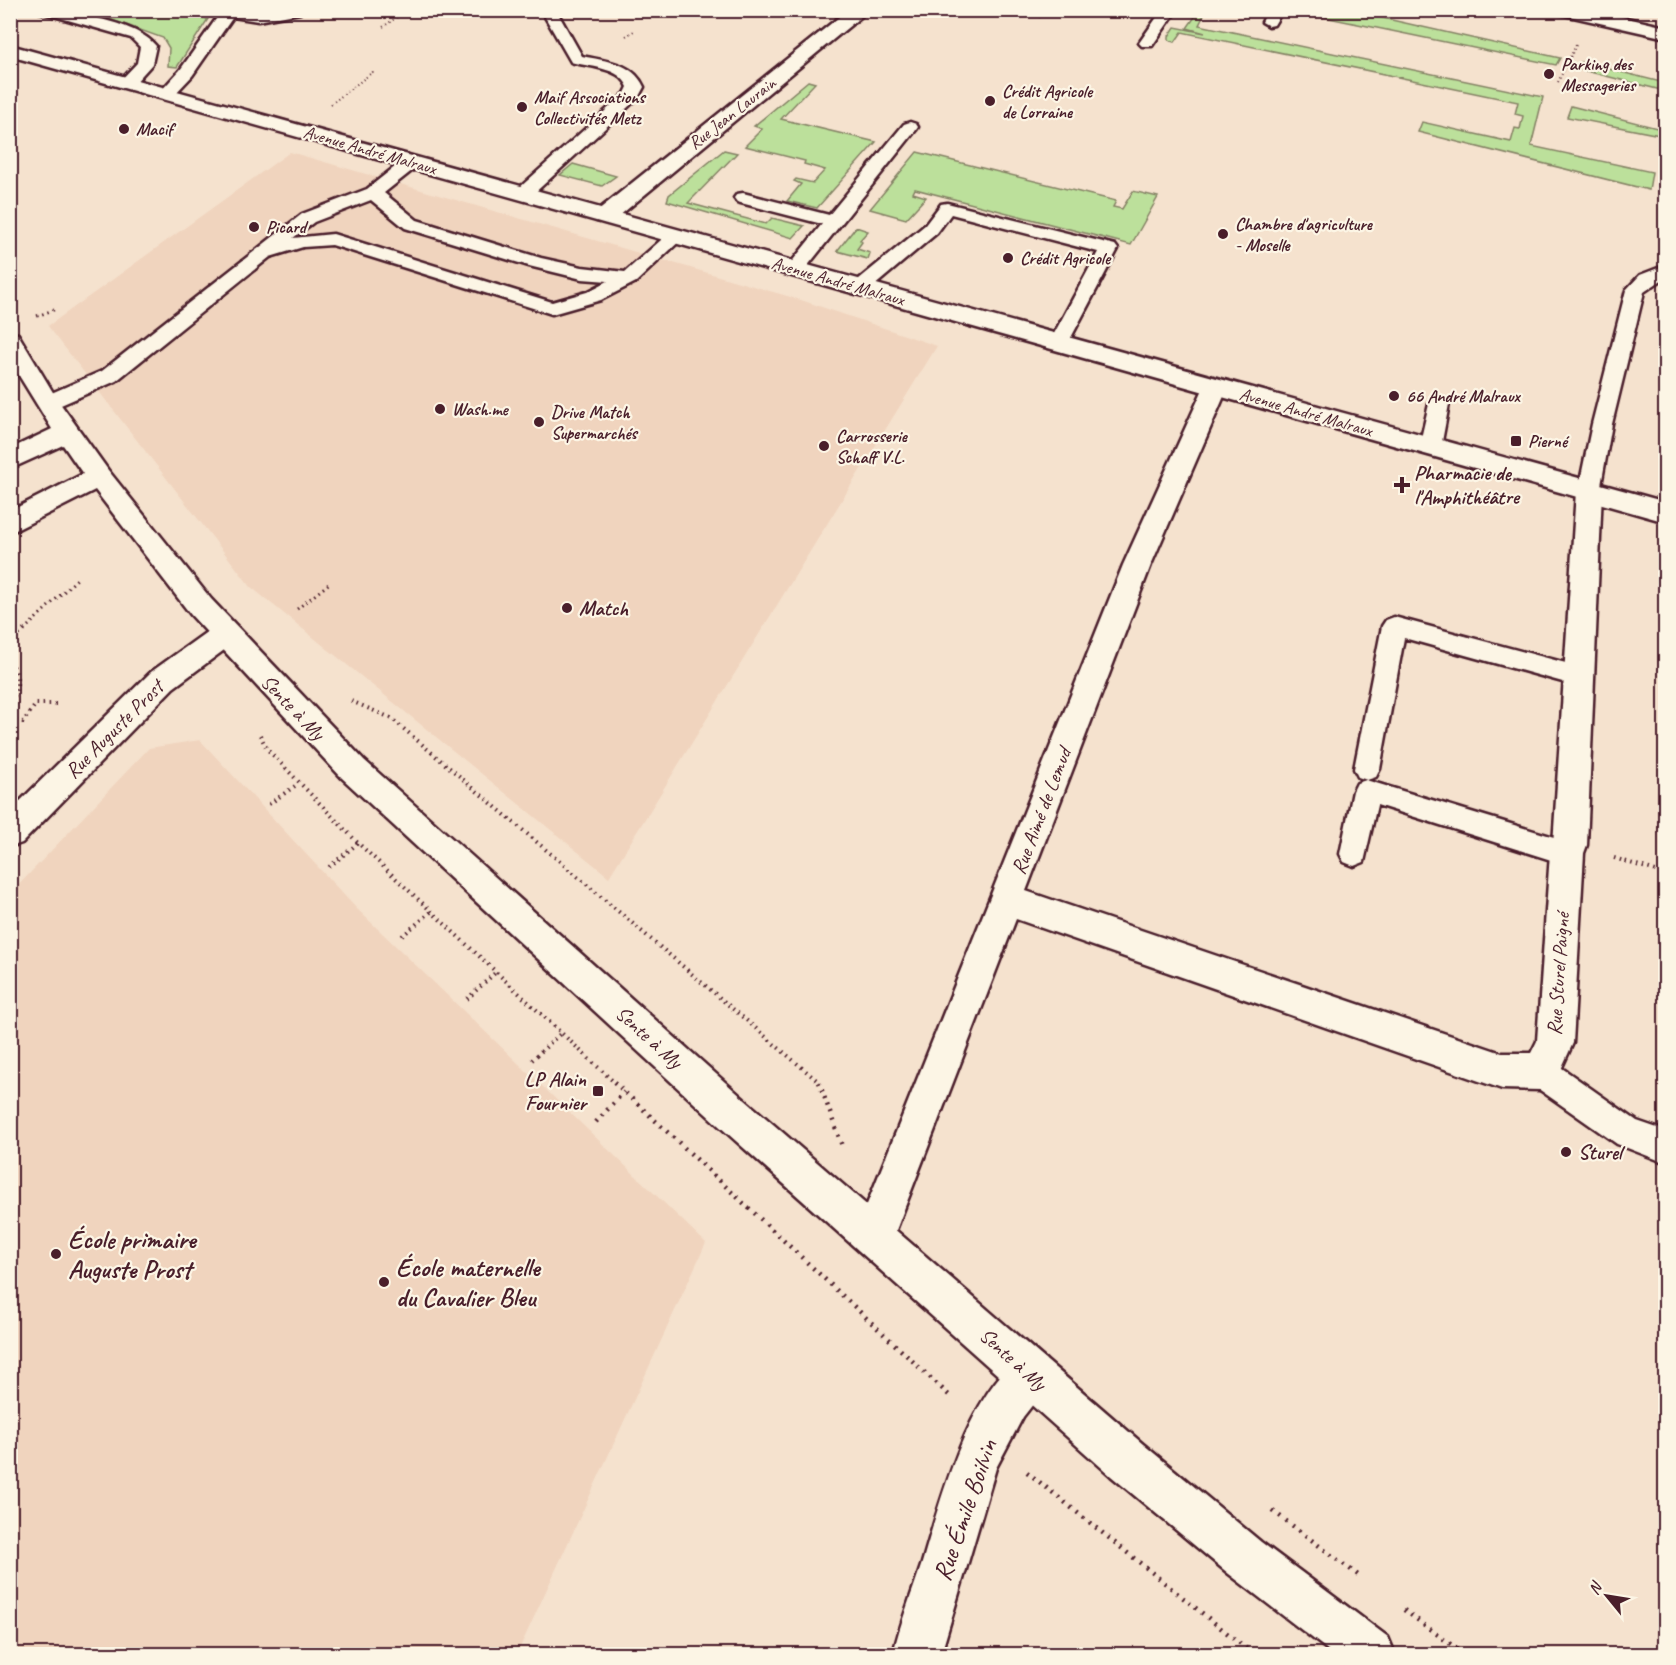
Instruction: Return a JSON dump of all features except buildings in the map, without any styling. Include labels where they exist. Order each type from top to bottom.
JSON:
[{"type":"street","name":"Rue Jean Laurain","points":[[605,216],[860,10]]},
{"type":"street","points":[[1566,10],[1607,15],[1665,33]]},
{"type":"street","name":"Avenue André Malraux","points":[[10,50],[1665,512]]},
{"type":"street","name":"Sente à My","points":[[10,339],[48,403],[99,477],[225,634],[353,769],[731,1112],[1127,1460],[1245,1558],[1371,1654]]},
{"type":"street","name":"Rue Aimé de Lemud","points":[[874,1237],[1137,565],[1216,387]]},
{"type":"street","points":[[10,460],[68,432]]},
{"type":"street","points":[[10,523],[99,477]]},
{"type":"street","name":"Rue Sturel Paigné","points":[[1541,1072],[1555,1043],[1589,491]]},
{"type":"street","name":"Rue Auguste Prost","points":[[10,833],[162,680],[225,634]]},
{"type":"street","points":[[1006,900],[1502,1071],[1541,1072]]},
{"type":"street","name":"Rue Émile Boilvin","points":[[917,1654],[976,1460],[1008,1402],[1030,1374]]},
{"type":"lane","points":[[167,93],[186,73],[228,11],[258,16],[295,10]]},
{"type":"lane","points":[[524,193],[632,95],[636,87],[635,80],[622,71],[576,59],[548,10]]},
{"type":"lane","points":[[1147,43],[1170,10]]},
{"type":"lane","points":[[38,13],[136,35],[148,46],[144,64],[127,82]]},
{"type":"lane","points":[[795,269],[910,127]]},
{"type":"lane","points":[[48,403],[109,376],[258,255],[308,218],[373,193],[412,162]]},
{"type":"lane","points":[[373,193],[411,224],[559,267],[629,278]]},
{"type":"lane","points":[[743,198],[833,222]]},
{"type":"lane","points":[[860,288],[931,228],[947,208],[1109,249],[1059,343]]},
{"type":"lane","points":[[407,262],[440,232]]},
{"type":"lane","points":[[258,255],[302,242],[333,239],[552,308],[594,296],[629,278],[676,236]]},
{"type":"lane","points":[[1589,491],[1602,424],[1635,290],[1647,279],[1665,270]]},
{"type":"lane","points":[[1430,447],[1439,404]]},
{"type":"lane","points":[[1367,769],[1394,626],[1577,676]]},
{"type":"lane","points":[[1354,854],[1366,791],[1568,849]]},
{"type":"lane","points":[[1541,1072],[1628,1133],[1665,1147]]},
{"type":"path","points":[[383,27],[407,10]]},
{"type":"path","points":[[1012,10],[1040,17],[1044,10]]},
{"type":"path","points":[[1558,82],[1581,36]]},
{"type":"path","points":[[296,129],[374,71]]},
{"type":"path","points":[[10,644],[77,579]]},
{"type":"path","points":[[297,609],[331,582]]},
{"type":"path","points":[[10,660],[18,674],[19,687],[10,706]]},
{"type":"path","points":[[10,720],[23,722],[36,704],[56,704]]},
{"type":"path","points":[[391,718],[820,1083],[832,1111]]},
{"type":"path","points":[[269,804],[298,784]]},
{"type":"path","points":[[329,867],[358,843]]},
{"type":"path","points":[[1568,849],[1665,874]]},
{"type":"path","points":[[402,936],[431,912]]},
{"type":"path","points":[[467,999],[496,972]]},
{"type":"path","points":[[532,1060],[561,1033]]},
{"type":"path","points":[[596,1122],[624,1092]]},
{"type":"path","points":[[1049,1491],[1253,1654]]},
{"type":"path","points":[[1270,1509],[1362,1578]]},
{"type":"path","points":[[1399,1606],[1464,1654]]},
{"type":"shaded area","points":[[290,152],[801,300],[937,346],[609,877],[251,587],[48,326]]},
{"type":"shaded area","points":[[200,740],[356,908],[706,1243],[517,1654],[11,1654],[11,893],[149,748]]},
{"type":"green space","points":[[87,11],[179,11],[208,19],[177,67],[168,66],[169,48],[163,38]]},
{"type":"green space","points":[[1199,11],[1206,11],[1199,25],[1543,97],[1531,146],[1652,172],[1649,190],[1418,132],[1422,122],[1511,142],[1515,128],[1520,129],[1523,116],[1515,114],[1518,102],[1182,32],[1175,42],[1169,40],[1175,27],[1205,33],[1187,28]]},
{"type":"green space","points":[[1295,11],[1352,11],[1560,58],[1556,65]]},
{"type":"green space","points":[[1581,62],[1665,83],[1665,91],[1578,69]]},
{"type":"green space","points":[[808,81],[815,83],[781,119],[876,142],[817,208],[787,201],[801,184],[794,181],[796,179],[813,183],[825,170],[804,164],[805,161],[745,146],[762,129],[754,126]]},
{"type":"green space","points":[[1571,106],[1665,130],[1665,136],[1567,117]]},
{"type":"green space","points":[[724,150],[737,153],[688,203],[766,224],[772,218],[804,226],[793,238],[667,201],[669,195]]},
{"type":"green space","points":[[917,152],[1116,201],[1113,207],[1122,209],[1133,191],[1158,197],[1131,245],[915,189],[913,193],[926,197],[906,219],[870,209]]},
{"type":"green space","points":[[573,164],[616,176],[602,186],[560,175]]},
{"type":"green space","points":[[856,227],[868,231],[860,240],[862,242],[857,249],[870,253],[868,259],[837,251]]},
{"type":"place","name":"Parking des Messageries","points":[[1549,74]]},
{"type":"place","name":"Crédit Agricole de Lorraine","points":[[990,101]]},
{"type":"place","name":"Maif Associations Collectivités Metz","points":[[522,107]]},
{"type":"place","name":"Macif","points":[[124,129]]},
{"type":"place","name":"Picard","points":[[254,227]]},
{"type":"place","name":"Chambre d'agriculture - Moselle","points":[[1223,234]]},
{"type":"place","name":"Crédit Agricole","points":[[1008,258]]},
{"type":"place","name":"66 André Malraux","points":[[1394,396]]},
{"type":"place","name":"Wash.me","points":[[440,409]]},
{"type":"place","name":"Drive Match Supermarchés","points":[[539,422]]},
{"type":"place","name":"Pierné","points":[[1516,441]]},
{"type":"place","name":"Carrosserie Schaff V.L.","points":[[824,446]]},
{"type":"place","name":"Pharmacie de l'Amphithéâtre","points":[[1402,485]]},
{"type":"place","name":"Match","points":[[567,608]]},
{"type":"place","name":"LP Alain Fournier","points":[[598,1091]]},
{"type":"place","name":"Sturel","points":[[1566,1152]]},
{"type":"place","name":"École primaire Auguste Prost","points":[[56,1254]]},
{"type":"place","name":"École maternelle du Cavalier Bleu","points":[[384,1282]]}]
